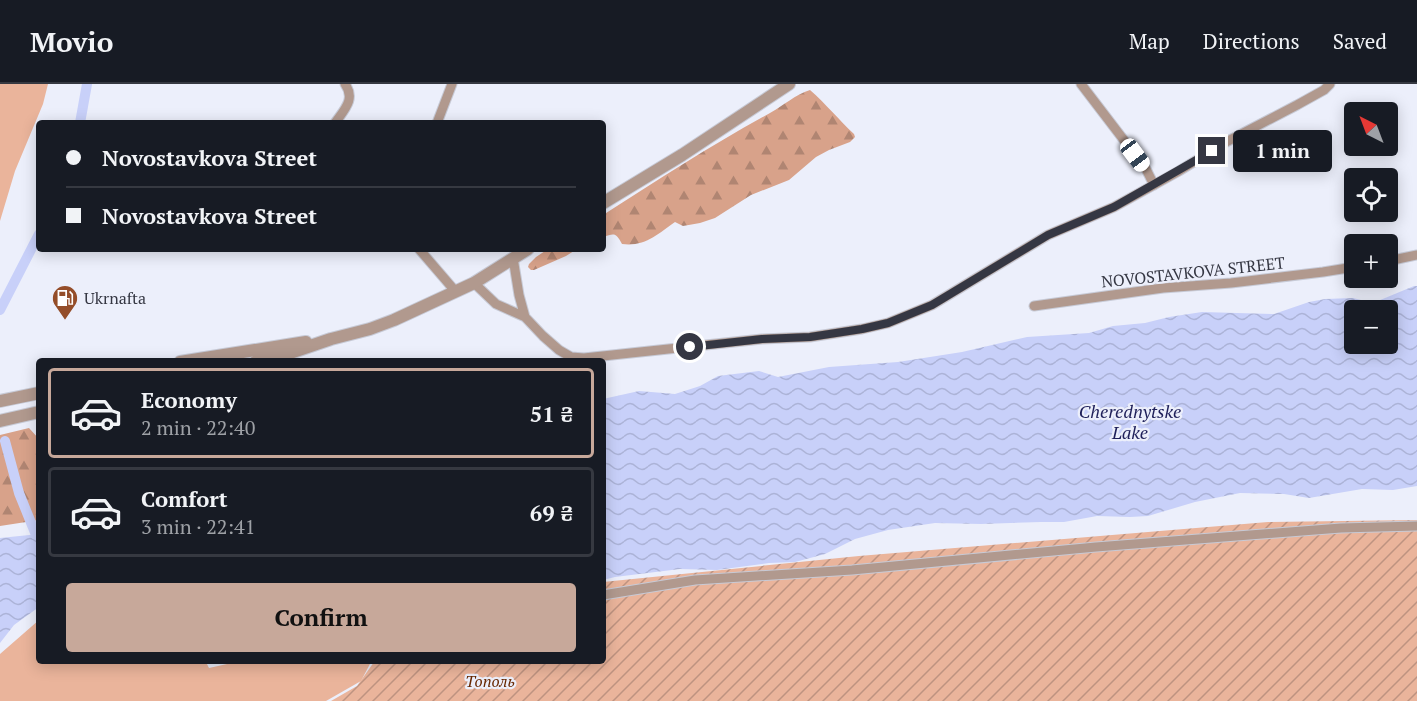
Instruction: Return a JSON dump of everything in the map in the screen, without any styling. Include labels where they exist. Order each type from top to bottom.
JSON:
[{"type":"street","points":[[337,120],[350,99],[348,86],[345,84]]},
{"type":"street","points":[[438,120],[452,84]]},
{"type":"street","points":[[606,201],[682,155],[789,84]]},
{"type":"street","points":[[1081,84],[1146,170],[1154,185]]},
{"type":"street","points":[[474,283],[496,304],[525,317],[559,350],[571,357],[584,358],[762,339],[810,337],[888,323],[932,305],[1048,235],[1114,207],[1228,141],[1324,90],[1330,84]]},
{"type":"street","points":[[421,252],[456,292]]},
{"type":"street","points":[[272,358],[394,320],[474,283],[523,252]]},
{"type":"street","points":[[1398,259],[1417,255]]},
{"type":"street","points":[[513,258],[525,317]]},
{"type":"street","name":"NOVOSTAVKOVA STREET","points":[[1034,306],[1163,288],[1242,282],[1344,269]]},
{"type":"street","points":[[204,358],[331,339]]},
{"type":"street","points":[[0,401],[36,394]]},
{"type":"street","points":[[0,421],[36,413]]},
{"type":"street","points":[[606,595],[695,580],[852,570],[1096,547],[1341,528],[1417,526]]},
{"type":"green space","points":[[0,84],[48,84],[43,104],[15,171],[0,221]]},
{"type":"green space","points":[[810,90],[855,137],[850,142],[816,157],[789,180],[751,195],[715,218],[683,226],[675,222],[651,239],[638,244],[622,244],[615,235],[606,236],[606,213],[794,97]]},
{"type":"green space","points":[[544,252],[572,252],[531,270],[528,267],[529,264]]},
{"type":"green space","points":[[29,428],[36,436],[36,520],[0,526],[0,435]]},
{"type":"green space","name":"Тополь","points":[[1417,520],[1417,701],[331,701],[357,686],[373,664],[606,664],[606,582],[859,556],[1268,522]]},
{"type":"green space","points":[[36,623],[36,664],[207,664],[209,668],[227,664],[370,664],[361,681],[326,701],[0,701],[0,654]]},
{"type":"water","name":"Cherednytske Lake","points":[[1417,286],[1417,486],[1393,490],[1362,489],[1309,498],[1284,494],[1240,493],[1195,502],[1148,516],[1097,516],[1064,522],[935,523],[888,530],[855,539],[825,554],[795,562],[717,570],[680,569],[606,579],[606,398],[639,391],[675,394],[700,386],[718,376],[759,371],[778,377],[829,367],[898,362],[962,352],[1027,337],[1089,333],[1113,326],[1145,323],[1202,312],[1274,314],[1325,299],[1361,300],[1344,300],[1344,354],[1398,354],[1398,300],[1380,300]]},
{"type":"water","points":[[36,534],[36,609],[14,625],[0,643],[0,538]]},
{"type":"waterway","points":[[81,120],[87,84]]},
{"type":"waterway","points":[[0,310],[36,240]]},
{"type":"waterway","points":[[5,441],[19,493],[36,535]]},
{"type":"place","name":"Ukrnafta","points":[[65,321]]},
{"type":"route","points":[[690,347],[762,339],[810,337],[888,323],[932,305],[1048,235],[1114,207],[1212,151]]}]
